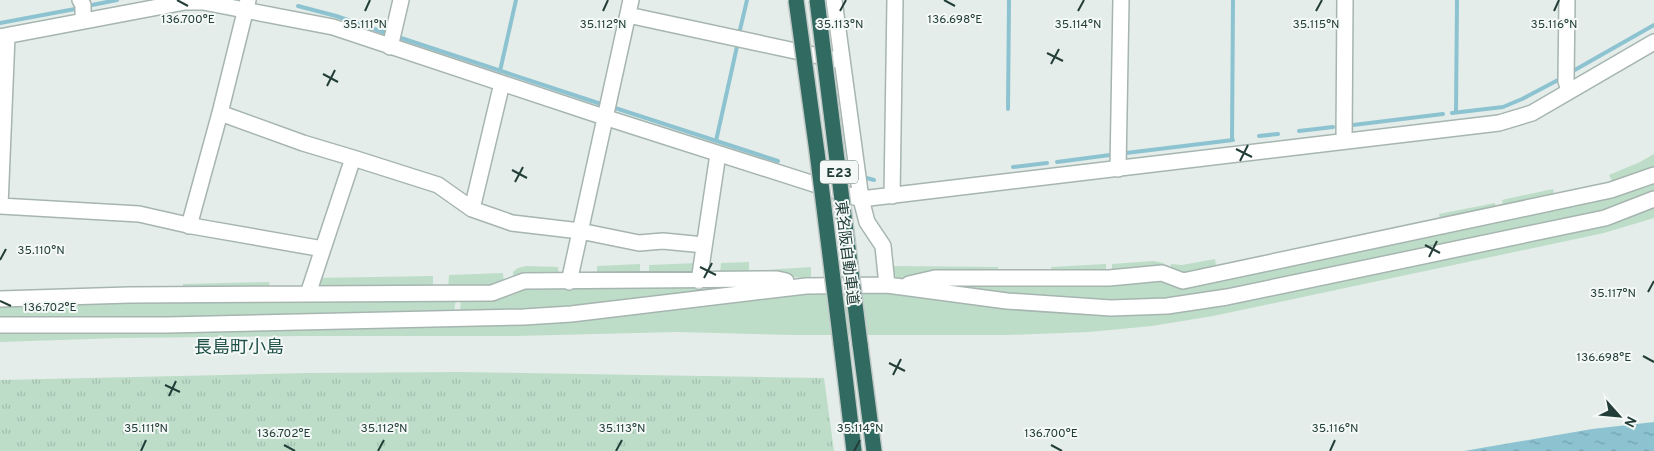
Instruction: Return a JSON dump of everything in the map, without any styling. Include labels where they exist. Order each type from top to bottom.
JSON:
[{"type":"highway","name":"東名阪自動車道","points":[[796,0],[854,451]]},
{"type":"highway","name":"東名阪自動車道","points":[[817,0],[874,451]]},
{"type":"street","points":[[80,0],[83,4],[84,21]]},
{"type":"street","points":[[390,47],[401,0]]},
{"type":"street","points":[[834,0],[861,199],[867,222],[883,246],[894,286]]},
{"type":"street","points":[[892,196],[895,0]]},
{"type":"street","points":[[1118,169],[1121,0]]},
{"type":"street","points":[[1344,141],[1345,0]]},
{"type":"street","points":[[1567,0],[1566,81],[1569,91]]},
{"type":"street","points":[[323,249],[189,226],[140,214],[0,206],[4,37],[184,2],[247,5],[334,27],[604,118],[861,199],[1499,123],[1532,113],[1654,42]]},
{"type":"street","points":[[189,226],[220,114],[247,5]]},
{"type":"street","points":[[569,282],[629,7],[842,61]]},
{"type":"street","points":[[472,209],[502,83]]},
{"type":"street","points":[[220,114],[438,185],[472,209],[512,223],[580,231],[639,243],[662,241],[704,245]]},
{"type":"street","points":[[699,281],[718,154]]},
{"type":"street","points":[[308,294],[353,158]]},
{"type":"street","points":[[894,286],[935,278],[1109,278],[1162,273],[1183,281],[1611,190],[1654,175]]},
{"type":"street","points":[[0,325],[168,325],[524,317],[572,314],[806,286],[894,286],[1007,301],[1111,308],[1167,306],[1236,295],[1605,218],[1654,199]]},
{"type":"street","points":[[0,300],[129,296],[492,293],[524,281],[778,279],[806,286]]},
{"type":"green space","points":[[1654,154],[1654,171],[1614,185],[1609,175]]},
{"type":"green space","points":[[1654,180],[1654,193],[1623,206],[1561,221],[1225,290],[1167,299],[1114,301],[1064,299],[930,284],[1160,278],[1183,286]]},
{"type":"green space","points":[[1553,189],[1555,197],[1504,208],[1502,200]]},
{"type":"green space","points":[[1495,203],[1496,209],[1441,223],[1439,214]]},
{"type":"green space","points":[[1654,207],[1654,218],[1604,233],[1213,316],[1152,326],[1089,332],[1006,335],[794,335],[678,332],[514,336],[120,338],[0,342],[0,332],[521,325],[801,292],[893,291],[1056,313],[1110,315],[1161,312],[1230,304],[1609,225]]},
{"type":"green space","points":[[1215,259],[1217,271],[1183,277],[1169,273],[1171,264],[1182,265]]},
{"type":"green space","points":[[1153,261],[1164,263],[1162,269],[1112,272],[1112,264]]},
{"type":"green space","points":[[749,262],[749,271],[811,267],[811,279],[778,275],[720,274],[721,263]]},
{"type":"green space","points":[[697,263],[696,269],[690,276],[649,277],[649,265]]},
{"type":"green space","points":[[640,264],[640,276],[597,277],[597,266]]},
{"type":"green space","points":[[1106,264],[1106,273],[1052,276],[1051,267]]},
{"type":"green space","points":[[526,266],[558,267],[559,277],[513,281],[513,272],[518,268]]},
{"type":"green space","points":[[892,266],[998,267],[998,276],[918,275],[901,280],[892,274]]},
{"type":"green space","points":[[503,273],[504,283],[487,289],[448,289],[449,275]]},
{"type":"green space","points":[[433,276],[433,289],[318,290],[315,278]]},
{"type":"green space","points":[[269,282],[270,290],[183,291],[183,284]]},
{"type":"green space","points":[[523,285],[765,285],[571,309],[460,313],[461,297]]},
{"type":"green space","points":[[456,298],[454,313],[0,319],[0,304]]},
{"type":"green space","points":[[459,372],[824,378],[834,451],[0,451],[0,380],[308,373]]},
{"type":"water","points":[[1654,422],[1654,451],[1464,451],[1592,429]]},
{"type":"waterway","points":[[92,5],[117,0]]},
{"type":"waterway","points":[[500,71],[516,0]]},
{"type":"waterway","points":[[739,34],[747,0]]},
{"type":"waterway","points":[[1008,109],[1009,0]]},
{"type":"waterway","points":[[1232,140],[1233,0]]},
{"type":"waterway","points":[[1456,112],[1457,0]]},
{"type":"waterway","points":[[298,6],[336,16],[386,33]]},
{"type":"waterway","points":[[0,23],[75,9]]},
{"type":"waterway","points":[[1573,71],[1654,25]]},
{"type":"waterway","points":[[398,37],[601,104]]},
{"type":"waterway","points":[[716,141],[738,42]]},
{"type":"waterway","points":[[1452,113],[1503,107],[1558,80]]},
{"type":"waterway","points":[[612,107],[778,161]]},
{"type":"waterway","points":[[1353,125],[1443,114]]},
{"type":"waterway","points":[[1299,131],[1333,127]]},
{"type":"waterway","points":[[1259,136],[1278,134]]},
{"type":"waterway","points":[[1126,153],[1233,140]]},
{"type":"waterway","points":[[1057,162],[1110,155]]},
{"type":"waterway","points":[[1013,167],[1047,163]]},
{"type":"waterway","points":[[863,175],[863,177],[874,180]]},
{"type":"district","name":"長島町小島","points":[[239,347]]}]
